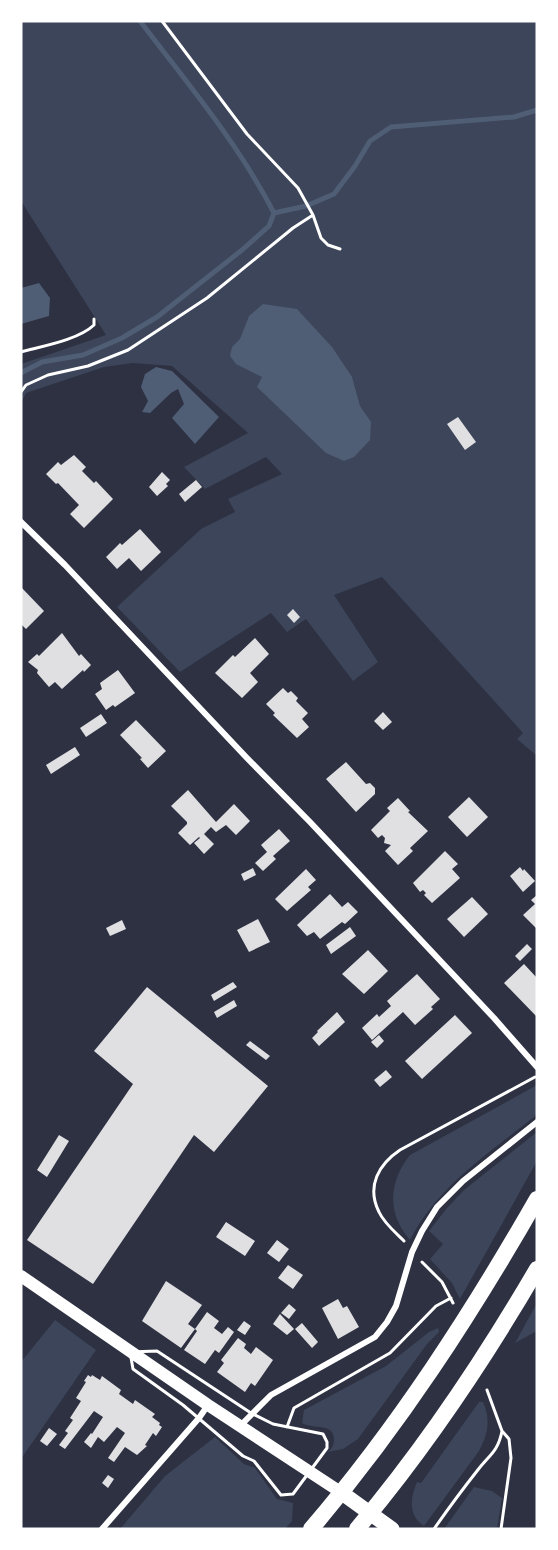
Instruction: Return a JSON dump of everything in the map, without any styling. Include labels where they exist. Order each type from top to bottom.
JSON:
[{"type":"highway","points":[[311,1529],[342,1493],[443,1354],[496,1272],[537,1199]]},
{"type":"highway","points":[[357,1529],[428,1438],[486,1354],[537,1269]]},
{"type":"main road","points":[[21,1276],[392,1529]]},
{"type":"street","points":[[21,522],[65,565],[310,822],[537,1067]]},
{"type":"street","points":[[240,1426],[271,1395],[359,1348],[375,1337],[396,1306],[412,1252],[437,1207],[463,1181],[537,1122]]},
{"type":"street","points":[[102,1529],[208,1405]]},
{"type":"path","points":[[162,21],[247,134],[298,188],[321,238],[328,246],[340,249]]},
{"type":"path","points":[[21,392],[26,385],[48,375],[87,366],[128,350],[207,298],[312,215]]},
{"type":"path","points":[[21,352],[55,343],[89,329],[94,325],[94,319]]},
{"type":"path","points":[[404,1241],[378,1211],[374,1198],[378,1170],[387,1159],[400,1150],[537,1076]]},
{"type":"path","points":[[420,1259],[442,1282],[453,1304]]},
{"type":"path","points":[[251,1413],[273,1424],[286,1426],[294,1408],[390,1353],[436,1306],[450,1298]]},
{"type":"path","points":[[487,1390],[502,1431],[508,1439],[511,1458],[501,1529]]},
{"type":"path","points":[[434,1529],[478,1468],[494,1453],[500,1443],[502,1431]]},
{"type":"shaded area","points":[[21,21],[537,21],[537,756],[517,739],[523,733],[382,577],[334,595],[378,662],[353,681],[306,619],[287,632],[271,613],[180,672],[117,607],[201,529],[235,512],[228,499],[282,474],[266,457],[205,489],[184,467],[248,433],[172,366],[133,363],[104,367],[26,393],[21,403],[21,364],[106,335],[21,201]]},
{"type":"shaded area","points":[[39,283],[50,298],[49,316],[21,324],[21,288]]},
{"type":"shaded area","points":[[263,304],[297,309],[332,347],[352,377],[360,406],[371,422],[370,440],[354,457],[344,461],[326,453],[257,387],[262,377],[236,364],[230,356],[232,347],[240,339],[249,316]]},
{"type":"shaded area","points":[[156,367],[172,371],[219,417],[195,444],[172,418],[184,404],[178,389],[150,413],[142,412],[148,401],[141,387],[145,374]]},
{"type":"shaded area","points":[[537,1085],[537,1113],[534,1117],[449,1187],[421,1221],[410,1240],[397,1219],[393,1197],[398,1175],[410,1155]]},
{"type":"shaded area","points":[[537,1132],[537,1161],[460,1299],[452,1283],[430,1259],[443,1244],[429,1231],[464,1190]]},
{"type":"shaded area","points":[[537,1303],[537,1331],[515,1343]]},
{"type":"shaded area","points":[[55,1320],[96,1350],[21,1459],[21,1362]]},
{"type":"shaded area","points":[[438,1328],[439,1332],[427,1344],[358,1439],[343,1449],[328,1452],[334,1441],[330,1430],[302,1423],[304,1410],[386,1366],[429,1332]]},
{"type":"shaded area","points":[[479,1402],[483,1402],[488,1421],[482,1445],[424,1526],[415,1517],[412,1506],[417,1482],[421,1483]]},
{"type":"shaded area","points":[[215,1437],[244,1464],[255,1468],[277,1499],[293,1503],[292,1521],[285,1529],[120,1529],[165,1476]]},
{"type":"shaded area","points":[[474,1487],[492,1491],[502,1498],[497,1529],[444,1529]]},
{"type":"building","points":[[458,417],[476,442],[465,450],[447,424]]},
{"type":"building","points":[[74,455],[86,467],[82,471],[94,483],[96,481],[113,499],[84,528],[70,514],[79,505],[46,474],[58,462],[61,465]]},
{"type":"building","points":[[162,472],[170,480],[166,484],[168,486],[157,496],[149,487]]},
{"type":"building","points":[[196,480],[202,487],[185,502],[179,494]]},
{"type":"building","points":[[140,529],[161,552],[141,571],[129,558],[117,569],[106,557],[120,543],[122,545]]},
{"type":"building","points":[[21,587],[44,611],[26,629],[21,624]]},
{"type":"building","points":[[293,609],[300,617],[294,623],[287,615]]},
{"type":"building","points":[[62,633],[79,656],[81,654],[91,665],[62,689],[55,682],[49,687],[37,673],[38,670],[28,662],[37,654],[39,656]]},
{"type":"building","points":[[255,638],[269,654],[250,673],[258,682],[242,698],[215,673]]},
{"type":"building","points":[[118,670],[135,693],[115,707],[113,705],[106,710],[95,694],[102,689],[100,683]]},
{"type":"building","points":[[283,688],[288,693],[291,691],[298,698],[296,701],[308,713],[302,719],[309,727],[297,738],[273,715],[275,713],[266,704]]},
{"type":"building","points":[[383,712],[392,722],[383,730],[374,721]]},
{"type":"building","points":[[101,714],[107,723],[86,737],[80,728]]},
{"type":"building","points":[[136,720],[166,751],[148,768],[140,759],[142,758],[120,735]]},
{"type":"building","points":[[75,747],[80,755],[51,774],[46,765]]},
{"type":"building","points":[[346,762],[366,784],[370,783],[375,788],[375,794],[356,812],[326,779]]},
{"type":"building","points":[[188,790],[216,822],[234,804],[250,821],[236,835],[226,825],[216,832],[211,827],[204,834],[214,844],[204,854],[194,843],[199,837],[190,845],[178,833],[187,822],[171,806]]},
{"type":"building","points":[[469,797],[488,817],[467,837],[448,817]]},
{"type":"building","points":[[398,798],[410,811],[408,812],[428,831],[410,848],[413,851],[398,865],[385,851],[391,845],[384,843],[385,838],[382,835],[378,838],[371,830],[390,811],[387,808]]},
{"type":"building","points":[[279,829],[290,841],[273,856],[276,859],[263,871],[255,863],[267,852],[261,845]]},
{"type":"building","points":[[445,851],[458,864],[452,869],[460,878],[432,903],[424,895],[426,893],[423,890],[420,892],[413,883]]},
{"type":"building","points":[[520,867],[535,881],[523,892],[510,876]]},
{"type":"building","points":[[253,868],[256,875],[244,881],[241,874]]},
{"type":"building","points":[[306,869],[316,880],[308,887],[311,890],[287,911],[275,899]]},
{"type":"building","points":[[330,894],[342,907],[348,902],[358,912],[345,924],[342,922],[320,939],[314,932],[307,936],[297,925]]},
{"type":"building","points":[[537,895],[537,929],[523,915],[535,904],[531,900]]},
{"type":"building","points":[[472,897],[488,914],[464,937],[447,919]]},
{"type":"building","points":[[258,919],[270,942],[249,952],[237,930]]},
{"type":"building","points":[[122,920],[126,929],[110,936],[106,928]]},
{"type":"building","points":[[350,927],[356,936],[331,954],[326,945]]},
{"type":"building","points":[[527,944],[532,949],[520,961],[515,956]]},
{"type":"building","points":[[368,950],[388,971],[364,994],[342,974]]},
{"type":"building","points":[[524,964],[537,978],[537,1017],[504,983]]},
{"type":"building","points":[[417,974],[440,999],[431,1007],[433,1009],[415,1025],[403,1012],[372,1040],[362,1028],[377,1014],[379,1017],[391,1006],[387,1001]]},
{"type":"building","points":[[233,982],[237,987],[214,1001],[211,995]]},
{"type":"building","points":[[147,987],[268,1086],[214,1152],[194,1135],[93,1284],[27,1240],[133,1084],[94,1051]]},
{"type":"building","points":[[234,1000],[237,1006],[217,1018],[214,1012]]},
{"type":"building","points":[[337,1012],[345,1022],[319,1046],[312,1038]]},
{"type":"building","points":[[455,1015],[472,1033],[422,1079],[405,1061]]},
{"type":"building","points":[[379,1035],[384,1041],[377,1048],[371,1042]]},
{"type":"building","points":[[250,1041],[270,1056],[266,1060],[246,1045]]},
{"type":"building","points":[[386,1070],[392,1077],[380,1087],[374,1080]]},
{"type":"building","points":[[59,1135],[69,1141],[47,1177],[37,1170]]},
{"type":"building","points":[[226,1222],[255,1241],[245,1256],[216,1237]]},
{"type":"building","points":[[277,1240],[289,1249],[279,1262],[267,1253]]},
{"type":"building","points":[[288,1265],[303,1275],[293,1289],[278,1278]]},
{"type":"building","points":[[166,1281],[202,1305],[188,1324],[195,1329],[181,1348],[142,1321]]},
{"type":"building","points":[[338,1299],[343,1308],[347,1306],[359,1327],[338,1339],[322,1308]]},
{"type":"building","points":[[289,1304],[296,1310],[289,1319],[281,1313]]},
{"type":"building","points":[[207,1312],[219,1321],[214,1328],[222,1334],[228,1327],[234,1332],[219,1353],[215,1350],[205,1364],[184,1350],[197,1331],[195,1329]]},
{"type":"building","points":[[280,1314],[294,1329],[287,1335],[273,1324]]},
{"type":"building","points":[[244,1321],[251,1326],[245,1335],[237,1330]]},
{"type":"building","points":[[302,1323],[318,1342],[312,1348],[295,1329]]},
{"type":"building","points":[[238,1338],[246,1344],[244,1348],[251,1354],[256,1347],[273,1360],[255,1386],[251,1383],[245,1392],[217,1372],[224,1363],[221,1360]]},
{"type":"building","points":[[88,1375],[100,1380],[102,1376],[121,1390],[119,1394],[133,1404],[135,1400],[155,1414],[152,1417],[162,1427],[156,1436],[153,1433],[145,1445],[147,1446],[137,1455],[125,1447],[114,1462],[108,1458],[125,1433],[117,1427],[104,1442],[98,1437],[91,1448],[84,1442],[103,1417],[94,1411],[65,1449],[59,1445],[68,1433],[65,1431],[73,1420],[70,1418],[81,1401],[76,1398]]},
{"type":"building","points":[[49,1428],[57,1434],[47,1446],[40,1441]]},
{"type":"building","points":[[108,1475],[114,1479],[108,1488],[102,1483]]},
{"type":"waterway","points":[[140,21],[228,138],[274,213]]},
{"type":"waterway","points":[[274,213],[306,206],[334,194],[370,141],[391,127],[514,117],[537,110]]},
{"type":"waterway","points":[[21,373],[42,362],[83,355],[122,338],[157,317],[242,250],[269,226],[274,213]]}]
